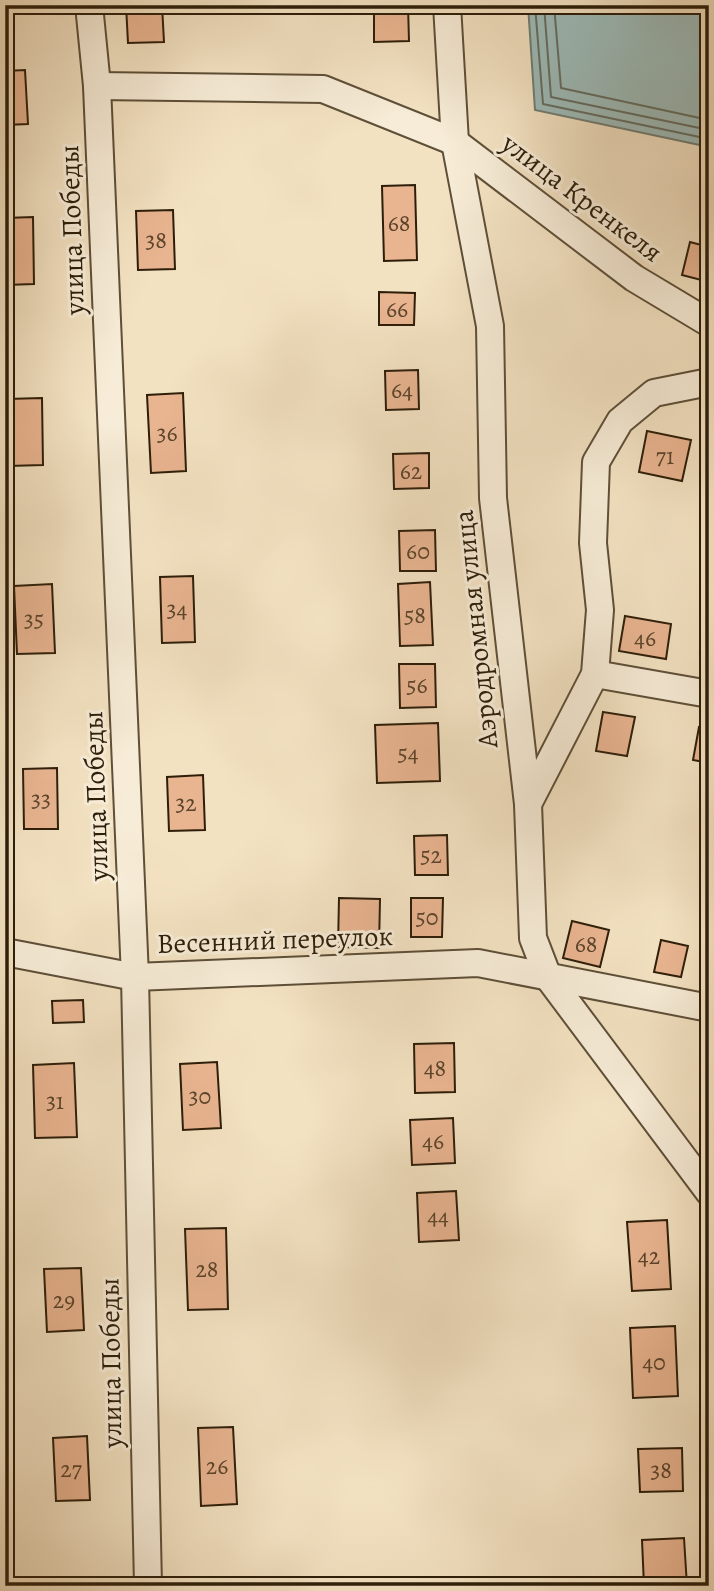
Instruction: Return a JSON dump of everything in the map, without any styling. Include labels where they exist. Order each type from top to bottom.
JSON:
[{"type":"street","name":"улица Победы","points":[[89,5],[97,86],[135,977],[148,1586]]},
{"type":"street","name":"Аэродромная улица","points":[[447,5],[454,142],[490,326],[493,498],[528,804],[533,938],[548,976],[709,1192]]},
{"type":"street","name":"улица Кренкеля","points":[[97,86],[323,89],[454,142],[634,278],[709,323]]},
{"type":"street","points":[[528,804],[595,674],[600,610],[593,543],[596,462],[620,421],[654,393],[709,382]]},
{"type":"street","points":[[595,674],[709,694]]},
{"type":"street","name":"Весенний переулок","points":[[5,952],[135,977],[478,963],[709,1008]]},
{"type":"water","points":[[528,5],[709,5],[709,147],[535,110]]},
{"type":"building","points":[[5,5],[25,5],[26,11],[5,13]]},
{"type":"building","points":[[126,5],[162,5],[164,42],[128,43]]},
{"type":"building","points":[[374,5],[408,5],[409,41],[374,42]]},
{"type":"building","points":[[25,70],[28,124],[5,125],[5,71]]},
{"type":"building","points":[[415,185],[417,260],[384,261],[382,186]]},
{"type":"building","points":[[173,210],[175,269],[138,270],[136,211]]},
{"type":"building","points":[[33,217],[34,284],[5,285],[5,218]]},
{"type":"building","points":[[690,242],[709,247],[709,282],[682,275]]},
{"type":"building","points":[[379,292],[415,293],[414,325],[379,325]]},
{"type":"building","points":[[418,370],[419,409],[386,410],[385,371]]},
{"type":"building","points":[[183,393],[186,471],[151,473],[147,395]]},
{"type":"building","points":[[42,398],[43,465],[8,466],[7,399]]},
{"type":"building","points":[[647,431],[691,440],[682,481],[639,472]]},
{"type":"building","points":[[429,453],[429,488],[394,489],[393,454]]},
{"type":"building","points":[[435,530],[436,571],[400,571],[399,531]]},
{"type":"building","points":[[193,576],[195,642],[162,643],[160,577]]},
{"type":"building","points":[[430,582],[433,645],[400,646],[398,584]]},
{"type":"building","points":[[52,584],[55,653],[17,654],[14,586]]},
{"type":"building","points":[[625,616],[671,624],[666,659],[619,651]]},
{"type":"building","points":[[706,627],[709,628],[709,654],[700,652]]},
{"type":"building","points":[[399,664],[435,664],[436,707],[400,708]]},
{"type":"building","points":[[603,712],[635,717],[627,756],[596,751]]},
{"type":"building","points":[[438,723],[440,781],[377,783],[375,725]]},
{"type":"building","points":[[699,727],[709,729],[709,763],[693,760]]},
{"type":"building","points":[[57,768],[58,829],[24,829],[23,769]]},
{"type":"building","points":[[203,775],[205,830],[169,831],[167,777]]},
{"type":"building","points":[[447,835],[448,875],[415,875],[414,836]]},
{"type":"building","points":[[339,898],[380,899],[379,948],[338,947]]},
{"type":"building","points":[[411,898],[443,898],[442,937],[411,937]]},
{"type":"building","points":[[572,921],[609,930],[600,967],[563,958]]},
{"type":"building","points":[[661,940],[688,946],[681,977],[654,972]]},
{"type":"building","points":[[83,1000],[84,1022],[53,1023],[52,1001]]},
{"type":"building","points":[[454,1043],[455,1092],[415,1093],[414,1044]]},
{"type":"building","points":[[217,1062],[221,1128],[183,1130],[180,1064]]},
{"type":"building","points":[[74,1063],[77,1137],[35,1138],[33,1065]]},
{"type":"building","points":[[453,1118],[455,1163],[412,1165],[410,1120]]},
{"type":"building","points":[[456,1191],[459,1240],[419,1242],[417,1193]]},
{"type":"building","points":[[667,1220],[671,1289],[632,1291],[627,1222]]},
{"type":"building","points":[[226,1228],[228,1309],[188,1310],[185,1229]]},
{"type":"building","points":[[81,1268],[84,1330],[47,1332],[44,1269]]},
{"type":"building","points":[[675,1326],[678,1396],[633,1398],[630,1328]]},
{"type":"building","points":[[233,1427],[237,1504],[201,1506],[198,1428]]},
{"type":"building","points":[[87,1436],[90,1500],[56,1501],[53,1438]]},
{"type":"building","points":[[682,1448],[683,1491],[640,1492],[638,1449]]},
{"type":"building","points":[[684,1538],[687,1586],[644,1586],[642,1540]]}]
